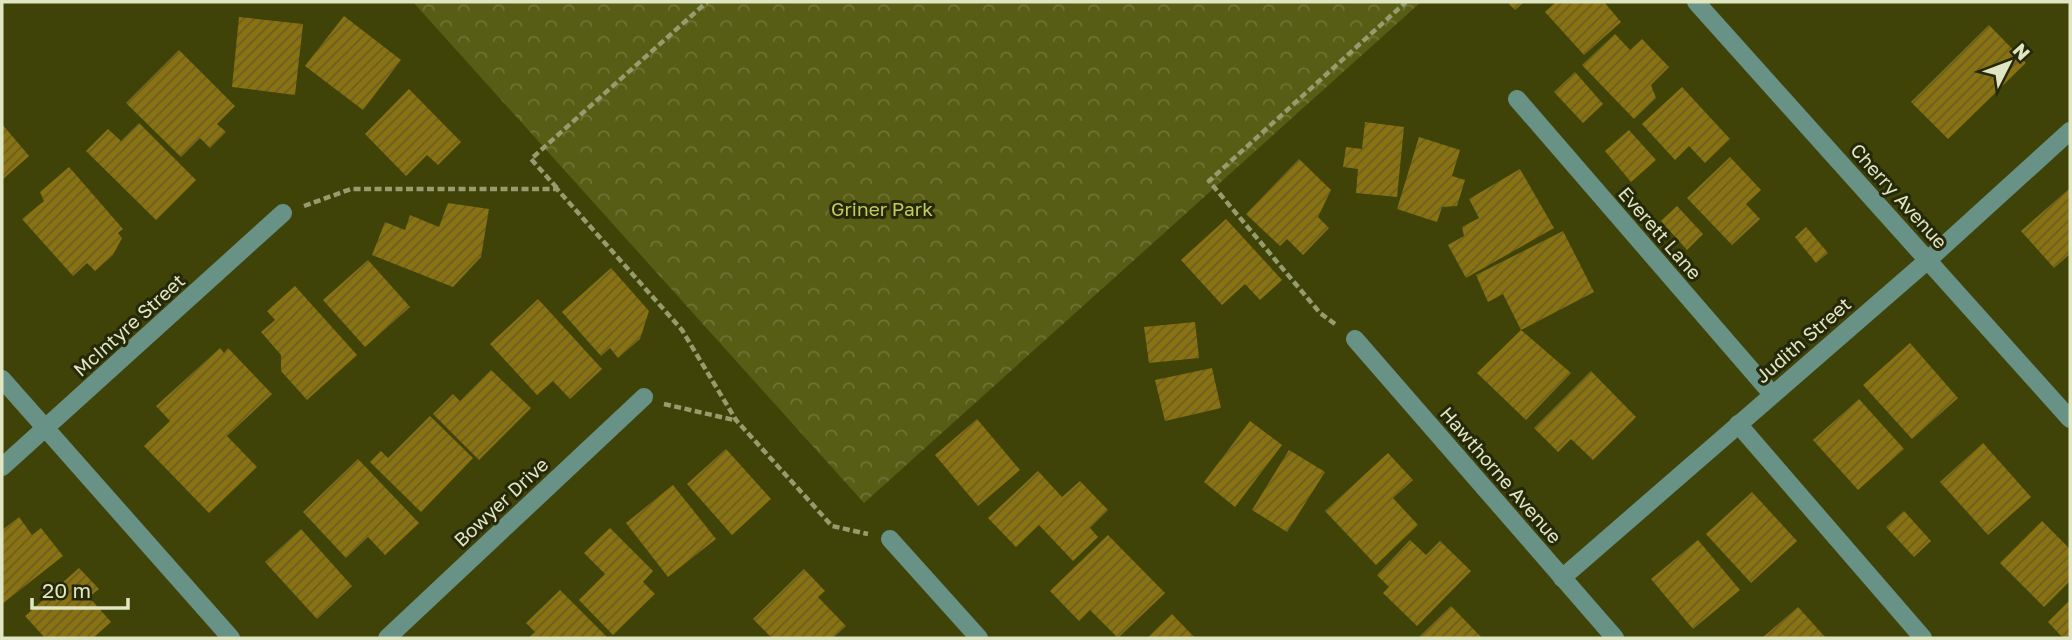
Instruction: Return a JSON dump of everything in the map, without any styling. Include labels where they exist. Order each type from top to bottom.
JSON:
[{"type":"street","name":"Cherry Avenue","points":[[1696,2],[2070,419]]},
{"type":"street","name":"Everett Lane","points":[[1517,99],[1772,394]]},
{"type":"street","name":"Judith Street","points":[[1562,578],[1928,260],[2070,131]]},
{"type":"street","name":"McIntyre Street","points":[[2,467],[283,213]]},
{"type":"street","name":"Hawthorne Avenue","points":[[1355,339],[1615,638]]},
{"type":"street","points":[[2,379],[231,638]]},
{"type":"street","name":"Bowyer Drive","points":[[387,638],[644,397]]},
{"type":"street","points":[[1738,424],[1923,638]]},
{"type":"street","points":[[890,539],[979,638]]},
{"type":"path","points":[[707,2],[531,159],[682,330],[736,420],[832,526],[890,539]]},
{"type":"path","points":[[1355,339],[1320,313],[1209,181],[1406,2]]},
{"type":"path","points":[[283,213],[351,189],[557,188]]},
{"type":"path","points":[[644,397],[677,408],[736,420]]},
{"type":"green space","name":"Griner Park","points":[[413,2],[1421,2],[864,503]]},
{"type":"building","points":[[1507,2],[1524,2],[1515,10]]},
{"type":"building","points":[[1556,2],[1604,2],[1621,22],[1584,55],[1545,12]]},
{"type":"building","points":[[344,16],[401,60],[363,110],[305,66]]},
{"type":"building","points":[[239,17],[303,24],[295,95],[232,87]]},
{"type":"building","points":[[1989,25],[2026,63],[1948,139],[1911,102]]},
{"type":"building","points":[[1615,34],[1630,50],[1642,39],[1669,67],[1651,85],[1656,98],[1634,119],[1582,65]]},
{"type":"building","points":[[179,50],[235,106],[217,124],[226,132],[210,148],[200,138],[181,157],[126,103]]},
{"type":"building","points":[[1575,72],[1603,104],[1583,123],[1554,92]]},
{"type":"building","points":[[1682,87],[1730,139],[1705,163],[1689,146],[1675,160],[1642,124]]},
{"type":"building","points":[[409,89],[461,142],[438,165],[427,155],[406,176],[365,134]]},
{"type":"building","points":[[1365,122],[1404,127],[1397,197],[1356,193],[1358,169],[1343,167],[1346,147],[1362,149]]},
{"type":"building","points":[[139,123],[196,180],[156,220],[86,151],[108,129],[121,141]]},
{"type":"building","points":[[2,124],[29,156],[2,180]]},
{"type":"building","points":[[1629,130],[1656,160],[1631,182],[1605,151]]},
{"type":"building","points":[[1419,137],[1460,150],[1452,176],[1465,180],[1457,206],[1442,207],[1437,222],[1397,209]]},
{"type":"building","points":[[1730,157],[1761,190],[1746,204],[1760,219],[1732,245],[1687,198]]},
{"type":"building","points":[[1299,159],[1331,190],[1318,217],[1329,228],[1303,255],[1287,239],[1280,246],[1246,214]]},
{"type":"building","points":[[69,167],[123,229],[118,233],[122,238],[113,255],[95,271],[87,263],[73,276],[22,219],[44,201],[40,192]]},
{"type":"building","points":[[1520,169],[1554,228],[1466,278],[1448,245],[1464,236],[1462,227],[1479,218],[1469,199]]},
{"type":"building","points":[[2070,188],[2070,254],[2054,268],[2021,231]]},
{"type":"building","points":[[448,203],[489,209],[481,257],[453,287],[372,255],[385,222],[405,230],[410,215],[439,227]]},
{"type":"building","points":[[1677,206],[1703,234],[1687,250],[1661,221]]},
{"type":"building","points":[[1226,219],[1282,280],[1260,300],[1245,284],[1222,305],[1181,260]]},
{"type":"building","points":[[1806,227],[1828,253],[1816,263],[1795,237]]},
{"type":"building","points":[[1563,231],[1594,292],[1521,330],[1503,294],[1488,302],[1476,275]]},
{"type":"building","points":[[368,260],[410,307],[365,347],[323,300]]},
{"type":"building","points":[[611,268],[649,311],[640,339],[618,358],[610,348],[601,356],[562,312]]},
{"type":"building","points":[[295,286],[357,355],[307,400],[281,371],[281,355],[261,332],[275,320],[267,311]]},
{"type":"building","points":[[538,299],[602,369],[570,399],[553,381],[537,395],[490,344]]},
{"type":"building","points":[[1195,322],[1199,358],[1149,363],[1144,327]]},
{"type":"building","points":[[1521,330],[1571,373],[1526,420],[1477,373]]},
{"type":"building","points":[[1910,343],[1958,398],[1912,439],[1863,385]]},
{"type":"building","points":[[220,348],[224,353],[228,348],[272,394],[227,436],[257,467],[209,513],[144,446],[170,421],[156,406]]},
{"type":"building","points":[[1212,368],[1221,408],[1165,421],[1155,380]]},
{"type":"building","points":[[491,370],[531,408],[479,460],[433,414],[453,394],[460,401]]},
{"type":"building","points":[[1591,371],[1636,417],[1593,460],[1571,439],[1558,452],[1534,428]]},
{"type":"building","points":[[1859,399],[1904,449],[1858,490],[1813,440]]},
{"type":"building","points":[[430,416],[473,458],[421,512],[370,462],[381,451],[388,458]]},
{"type":"building","points":[[977,419],[1020,470],[978,506],[935,455]]},
{"type":"building","points":[[1250,421],[1282,445],[1235,507],[1204,482]]},
{"type":"building","points":[[1983,443],[2031,497],[1988,535],[1940,482]]},
{"type":"building","points":[[726,449],[771,499],[732,535],[687,484]]},
{"type":"building","points":[[1289,450],[1325,472],[1287,532],[1252,510]]},
{"type":"building","points":[[1388,453],[1413,480],[1393,498],[1418,525],[1376,565],[1325,511]]},
{"type":"building","points":[[358,459],[419,523],[385,555],[368,537],[346,558],[303,512]]},
{"type":"building","points":[[1038,471],[1062,497],[1080,481],[1108,510],[1090,528],[1098,537],[1073,561],[1039,525],[1016,547],[988,518]]},
{"type":"building","points":[[673,485],[716,539],[668,577],[626,523]]},
{"type":"building","points":[[1752,492],[1797,541],[1751,583],[1706,534]]},
{"type":"building","points":[[1904,511],[1931,541],[1914,557],[1886,527]]},
{"type":"building","points":[[19,517],[32,535],[41,528],[63,556],[2,604],[2,530]]},
{"type":"building","points":[[2042,521],[2070,549],[2070,581],[2044,607],[2000,563]]},
{"type":"building","points":[[610,528],[653,571],[643,582],[655,594],[613,635],[579,600],[605,574],[584,553]]},
{"type":"building","points":[[301,529],[352,586],[317,619],[265,562]]},
{"type":"building","points":[[1108,535],[1165,593],[1118,638],[1090,610],[1079,621],[1050,591]]},
{"type":"building","points":[[1410,540],[1426,555],[1440,541],[1471,571],[1417,626],[1383,593],[1389,587],[1377,575]]},
{"type":"building","points":[[1698,540],[1740,590],[1693,629],[1651,579]]},
{"type":"building","points":[[79,568],[99,589],[89,597],[111,622],[93,638],[45,638],[25,616]]},
{"type":"building","points":[[804,569],[825,591],[818,597],[846,626],[833,638],[772,638],[753,619]]},
{"type":"building","points":[[560,590],[608,638],[528,638],[535,632],[526,623]]},
{"type":"building","points":[[2070,600],[2070,638],[2063,638],[2048,622]]},
{"type":"building","points":[[1451,606],[1482,638],[1418,638]]},
{"type":"building","points":[[1798,607],[1826,638],[1762,638]]},
{"type":"building","points":[[1172,614],[1195,638],[1147,638]]}]
